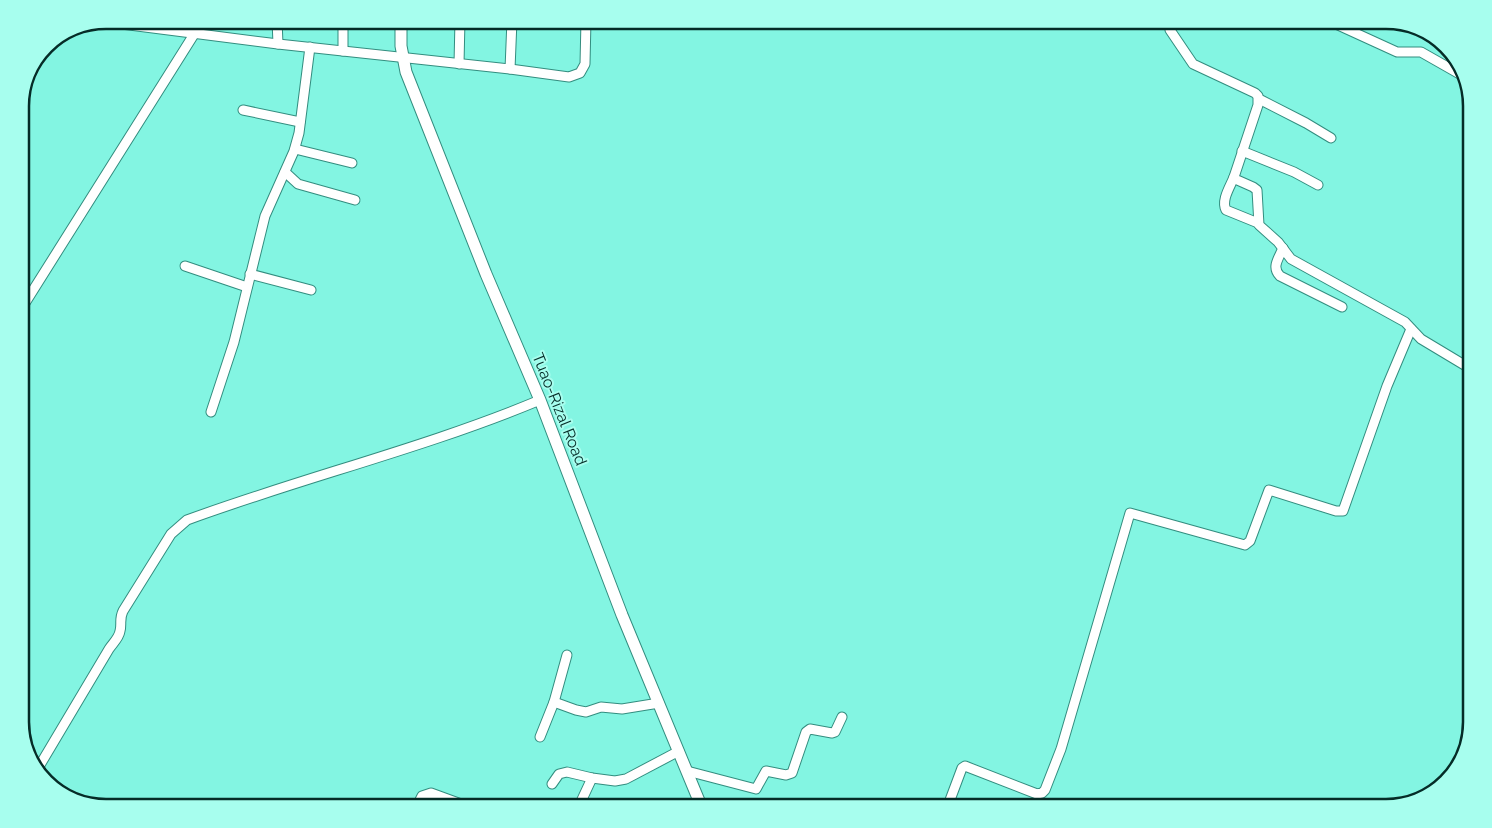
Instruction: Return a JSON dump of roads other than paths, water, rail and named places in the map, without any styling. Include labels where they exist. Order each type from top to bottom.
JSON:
[{"type":"main road","name":"Tuao-Rizal Road","points":[[401,29],[403,58],[406,72],[486,274],[540,400],[622,614],[698,799]]},
{"type":"street","points":[[155,29],[569,77],[580,73],[585,64],[586,29]]},
{"type":"street","points":[[29,297],[198,29]]},
{"type":"street","points":[[277,29],[278,44]]},
{"type":"street","points":[[342,29],[343,51]]},
{"type":"street","points":[[459,64],[460,29]]},
{"type":"street","points":[[510,69],[512,29]]},
{"type":"street","points":[[1170,29],[1190,62],[1255,93],[1259,99],[1331,138]]},
{"type":"street","points":[[1347,29],[1397,52],[1421,52],[1455,71]]},
{"type":"street","points":[[211,412],[234,342],[265,216],[295,148],[310,47]]},
{"type":"street","points":[[1258,223],[1226,210],[1224,200],[1234,177],[1259,99]]},
{"type":"street","points":[[243,110],[300,122]]},
{"type":"street","points":[[295,148],[352,163]]},
{"type":"street","points":[[1242,151],[1294,172],[1318,185]]},
{"type":"street","points":[[285,172],[298,184],[355,200]]},
{"type":"street","points":[[1234,177],[1257,190],[1258,223],[1292,259],[1404,322],[1421,339],[1463,364]]},
{"type":"street","points":[[1283,248],[1275,265],[1275,270],[1280,276],[1342,307]]},
{"type":"street","points":[[185,266],[247,286]]},
{"type":"street","points":[[250,274],[311,290]]},
{"type":"street","points":[[950,799],[962,768],[965,766],[1037,794],[1045,790],[1061,749],[1130,513],[1245,545],[1250,542],[1269,490],[1336,511],[1343,511],[1387,386],[1411,329]]},
{"type":"street","points":[[41,763],[118,636],[121,630],[120,617],[122,612],[171,534],[187,520],[455,432],[505,415],[540,400]]},
{"type":"street","points":[[540,737],[554,702],[567,655]]},
{"type":"street","points":[[554,702],[586,712],[600,707],[622,709],[659,703]]},
{"type":"street","points":[[687,771],[756,789],[766,771],[786,775],[792,773],[806,732],[810,729],[825,733],[835,732],[842,717]]},
{"type":"street","points":[[552,784],[563,772],[615,781],[626,779],[680,751]]},
{"type":"street","points":[[582,799],[592,778]]},
{"type":"street","points":[[420,799],[422,796],[430,793],[447,799]]}]
